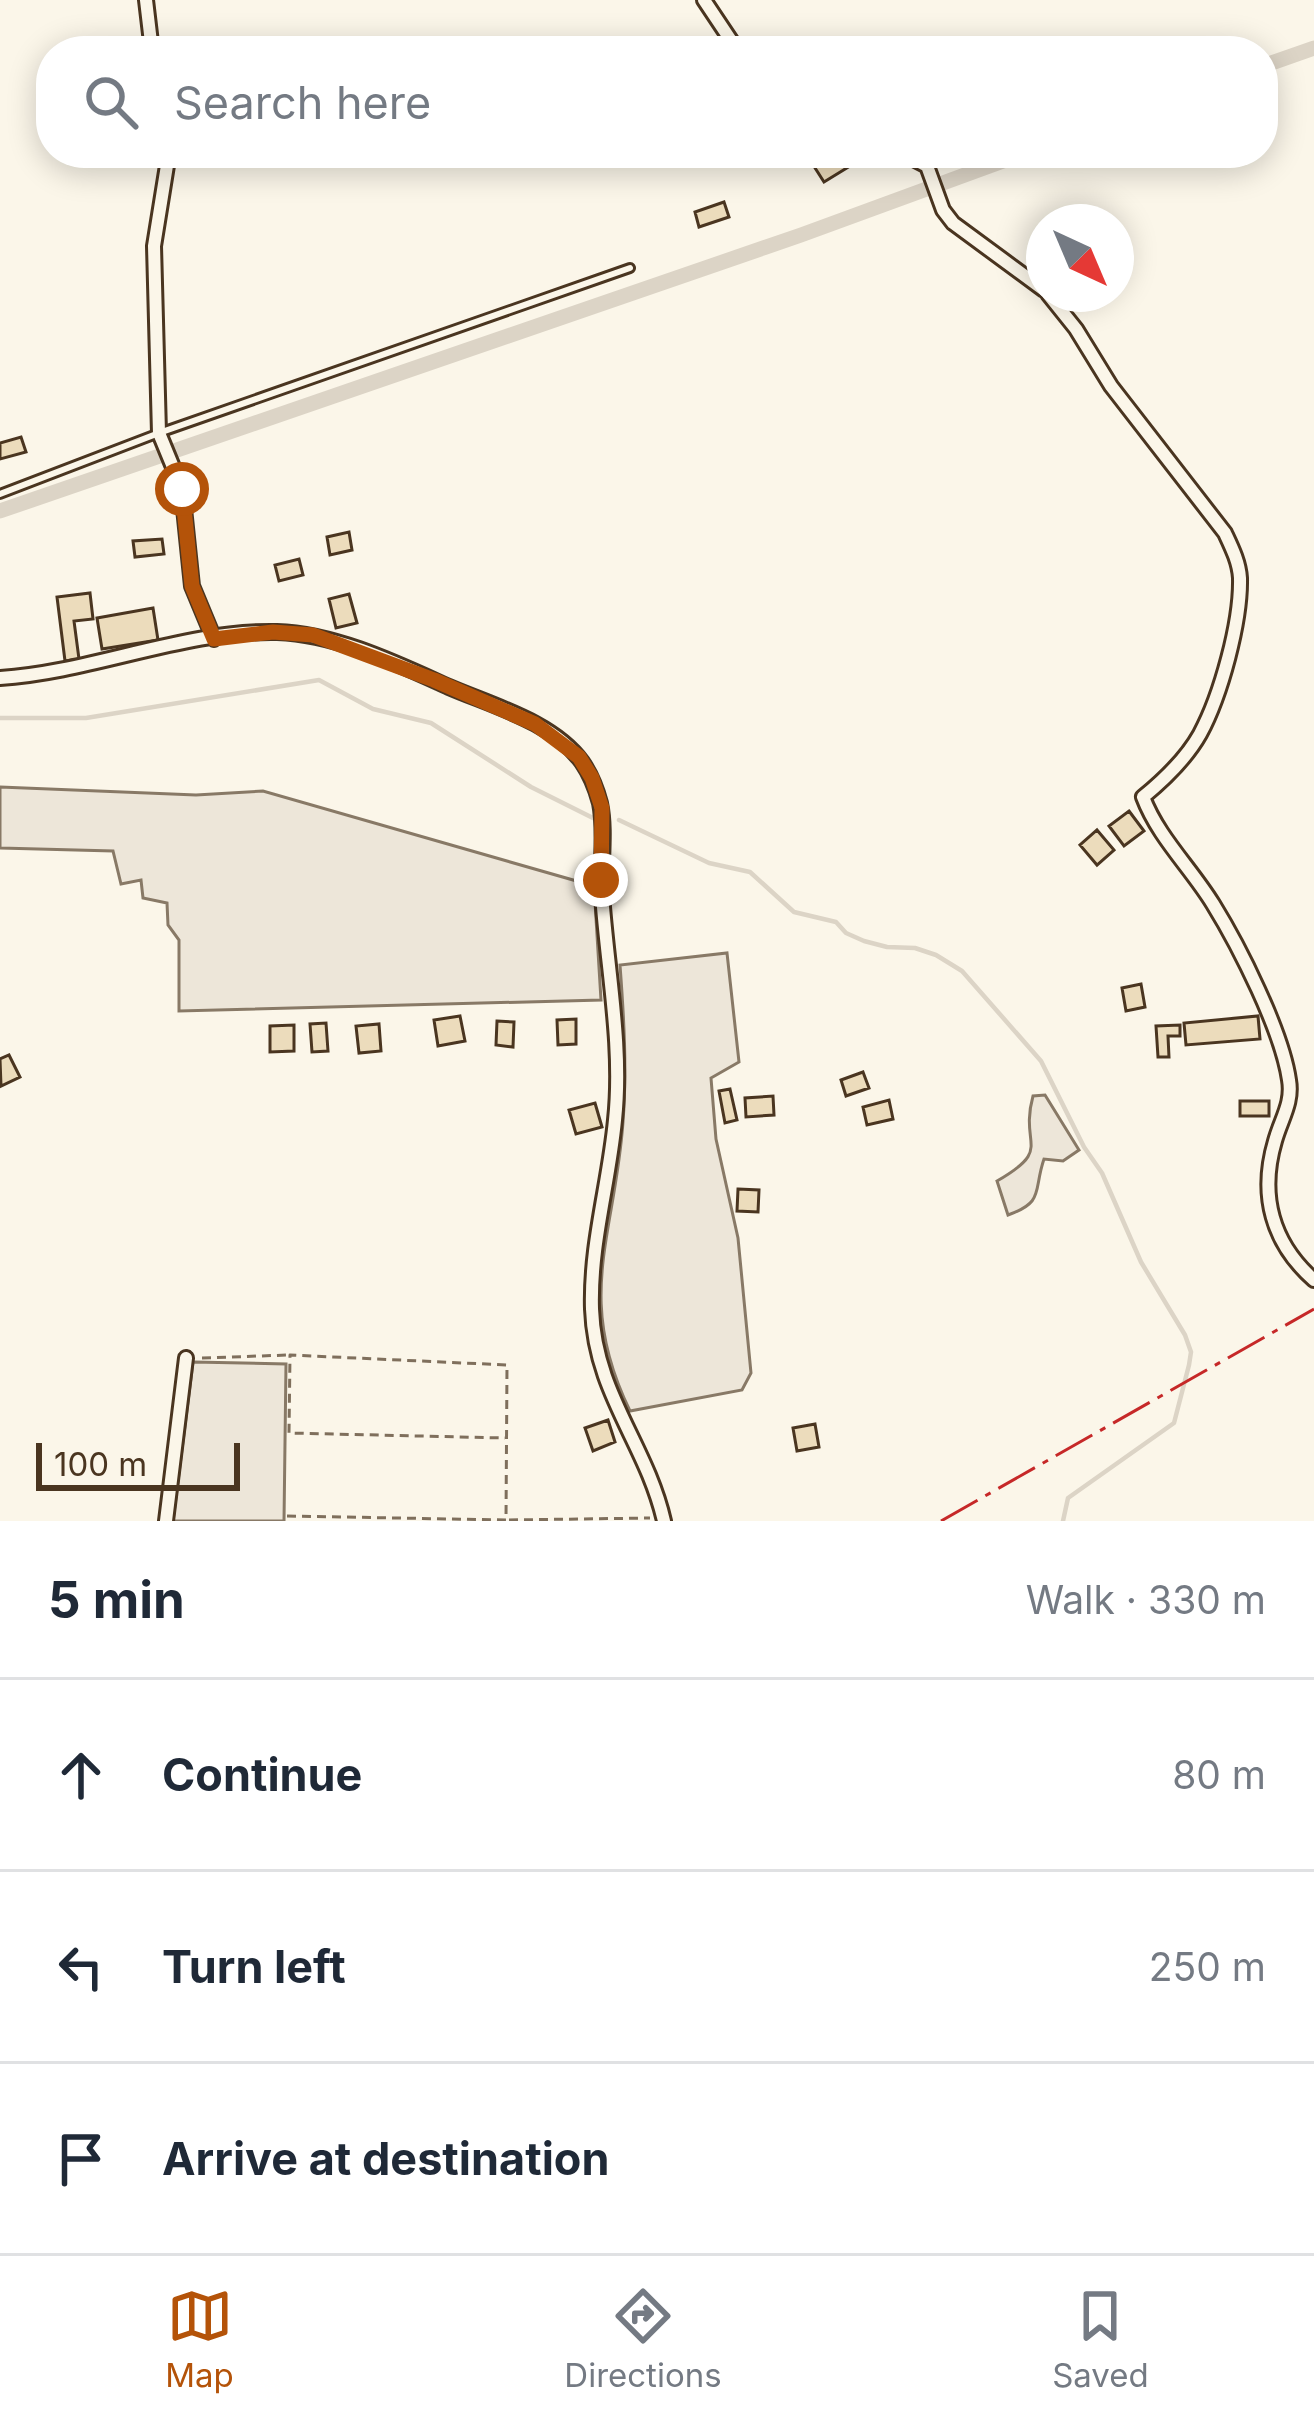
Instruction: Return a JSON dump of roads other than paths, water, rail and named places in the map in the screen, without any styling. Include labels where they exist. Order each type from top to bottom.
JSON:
[{"type":"street","points":[[146,0],[150,36]]},
{"type":"street","points":[[704,0],[728,36]]},
{"type":"street","points":[[167,168],[154,246],[159,433],[182,489],[192,586],[214,639]]},
{"type":"street","points":[[929,168],[953,223],[1026,277]]},
{"type":"street","points":[[1062,312],[1111,386],[1225,533],[1236,557],[1240,578],[1234,628],[1200,733],[1169,775],[1143,797],[1165,837],[1214,904],[1276,1035],[1291,1098],[1266,1174],[1269,1200],[1282,1246],[1314,1280]]},
{"type":"street","points":[[0,678],[64,670],[214,639],[273,632],[313,635],[535,724],[579,757],[602,808],[601,880],[618,1076],[612,1146],[593,1246],[595,1345],[601,1374],[652,1477],[664,1520]]},
{"type":"street","points":[[166,1521],[186,1358]]},
{"type":"lane","points":[[0,494],[159,433],[629,268]]},
{"type":"waterway","points":[[1278,61],[1314,48]]},
{"type":"waterway","points":[[0,511],[984,168]]},
{"type":"waterway","points":[[0,718],[86,718],[319,680],[373,709],[431,723],[531,787],[593,818]]},
{"type":"waterway","points":[[619,820],[709,863],[750,872],[794,912],[836,922],[864,941],[936,955],[962,971],[1041,1061],[1191,1352],[1174,1423],[1068,1498],[1063,1521]]}]
